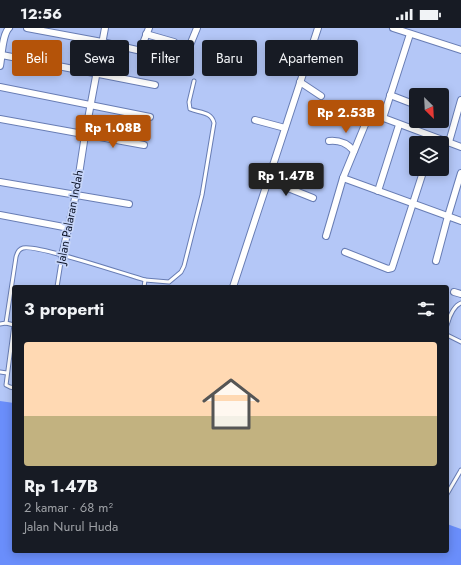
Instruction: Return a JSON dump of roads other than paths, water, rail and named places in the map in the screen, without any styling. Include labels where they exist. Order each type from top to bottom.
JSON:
[{"type":"street","points":[[0,66],[2,55],[2,35],[9,28]]},
{"type":"street","points":[[26,28],[91,40]]},
{"type":"street","name":"Jalan Palaran Indah","points":[[102,40],[105,28]]},
{"type":"street","points":[[192,40],[197,28]]},
{"type":"street","points":[[234,285],[318,28]]},
{"type":"street","points":[[392,28],[461,50]]},
{"type":"street","points":[[148,31],[169,40]]},
{"type":"street","points":[[383,118],[410,34]]},
{"type":"street","points":[[2,55],[70,69]]},
{"type":"street","name":"Jalan Palaran Indah","points":[[62,256],[76,194],[96,76]]},
{"type":"street","points":[[107,76],[155,85]]},
{"type":"street","points":[[300,82],[321,96]]},
{"type":"street","points":[[0,87],[150,116]]},
{"type":"street","points":[[390,95],[409,102]]},
{"type":"street","points":[[461,100],[449,142],[461,147]]},
{"type":"street","points":[[326,236],[343,178],[369,116],[373,114],[425,136]]},
{"type":"street","points":[[0,119],[144,146]]},
{"type":"street","points":[[255,120],[285,128]]},
{"type":"street","points":[[378,191],[399,125]]},
{"type":"street","points":[[329,141],[346,143],[354,151]]},
{"type":"street","points":[[436,261],[461,173]]},
{"type":"street","points":[[270,175],[278,179],[283,186],[313,198]]},
{"type":"street","points":[[345,252],[388,269],[392,268],[422,176]]},
{"type":"street","points":[[343,178],[461,221]]},
{"type":"street","points":[[0,182],[129,204]]},
{"type":"street","points":[[0,215],[68,228]]},
{"type":"street","points":[[454,292],[461,294]]},
{"type":"lane","points":[[6,323],[16,257],[18,252],[24,248],[30,247],[145,280],[169,282],[181,272],[202,195],[214,123],[211,116],[208,114],[190,109],[189,102],[194,81]]},
{"type":"lane","name":"Jalan Palaran Indah","points":[[57,285],[62,256]]},
{"type":"lane","points":[[144,285],[145,280]]},
{"type":"lane","points":[[449,320],[452,311],[461,303]]},
{"type":"lane","points":[[0,324],[6,323],[12,324]]},
{"type":"lane","points":[[449,336],[461,342]]},
{"type":"lane","points":[[12,339],[6,385],[12,387]]},
{"type":"lane","points":[[0,372],[7,373]]},
{"type":"lane","points":[[449,491],[461,470]]},
{"type":"water","points":[[0,401],[12,403],[12,553],[449,553],[449,525],[461,529],[461,565],[0,565]]}]
